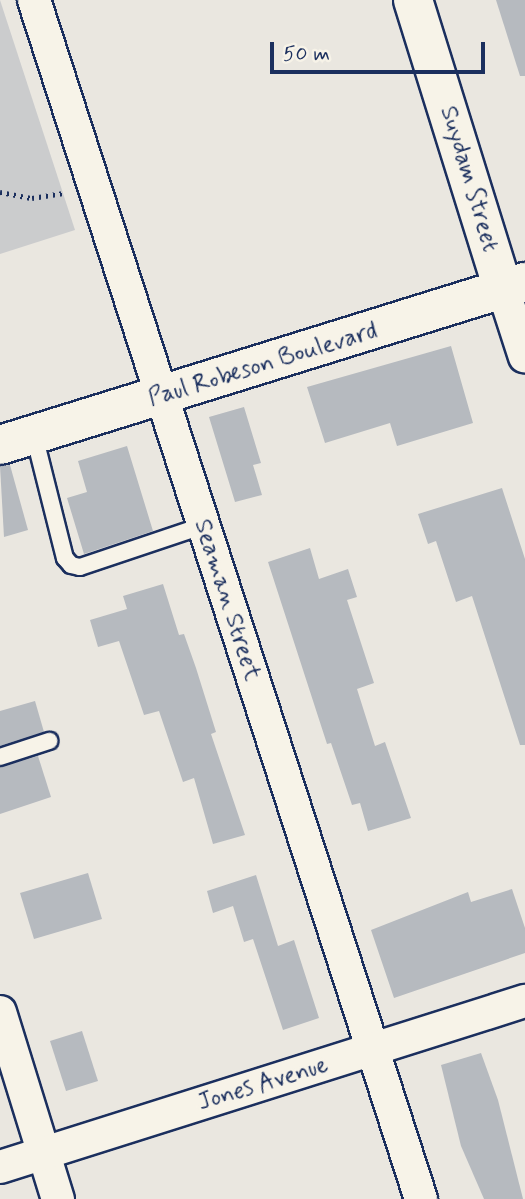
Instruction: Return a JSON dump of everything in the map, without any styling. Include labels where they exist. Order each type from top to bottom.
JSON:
[{"type":"street","name":"Seaman Street","points":[[34,0],[160,398],[376,1049],[421,1199]]},
{"type":"street","name":"Suydam Street","points":[[413,0],[514,286],[525,357]]},
{"type":"street","name":"Paul Robeson Boulevard","points":[[17,440],[160,398],[514,286]]},
{"type":"street","name":"Jones Avenue","points":[[0,1167],[525,1002]]},
{"type":"street","points":[[0,1012],[58,1199]]},
{"type":"lane","points":[[17,440],[65,558],[71,565],[80,567],[202,526]]},
{"type":"lane","points":[[0,757],[49,741]]},
{"type":"path","points":[[0,192],[32,198],[64,193]]},
{"type":"shaded area","points":[[0,0],[75,230],[0,254]]},
{"type":"building","points":[[496,0],[525,0],[525,76],[520,76]]},
{"type":"building","points":[[451,346],[473,423],[397,446],[390,423],[325,443],[307,387]]},
{"type":"building","points":[[244,407],[261,463],[253,465],[262,495],[235,502],[209,417]]},
{"type":"building","points":[[127,446],[153,531],[84,554],[67,498],[87,492],[78,461]]},
{"type":"building","points":[[10,465],[28,530],[4,537],[0,466]]},
{"type":"building","points":[[502,488],[525,559],[525,745],[520,745],[472,596],[456,602],[436,541],[428,544],[418,514]]},
{"type":"building","points":[[310,548],[319,579],[348,569],[357,597],[347,600],[374,683],[357,689],[375,746],[385,742],[411,818],[368,831],[360,803],[352,805],[331,743],[327,744],[268,562]]},
{"type":"building","points":[[163,584],[179,635],[184,634],[196,668],[216,732],[211,734],[245,835],[213,844],[194,778],[183,782],[159,711],[144,715],[119,641],[98,647],[90,620],[127,609],[123,596]]},
{"type":"building","points":[[35,701],[44,732],[0,746],[0,711]]},
{"type":"building","points":[[38,756],[51,797],[0,814],[0,767]]},
{"type":"building","points":[[88,873],[102,919],[34,939],[20,893]]},
{"type":"building","points":[[256,875],[278,946],[294,940],[319,1018],[283,1030],[253,939],[244,942],[233,906],[213,913],[207,891]]},
{"type":"building","points":[[512,889],[525,928],[525,953],[394,998],[371,930],[468,892],[471,902]]},
{"type":"building","points":[[82,1031],[98,1081],[66,1091],[50,1041]]},
{"type":"building","points":[[481,1053],[498,1100],[523,1199],[484,1199],[461,1146],[441,1065]]}]
